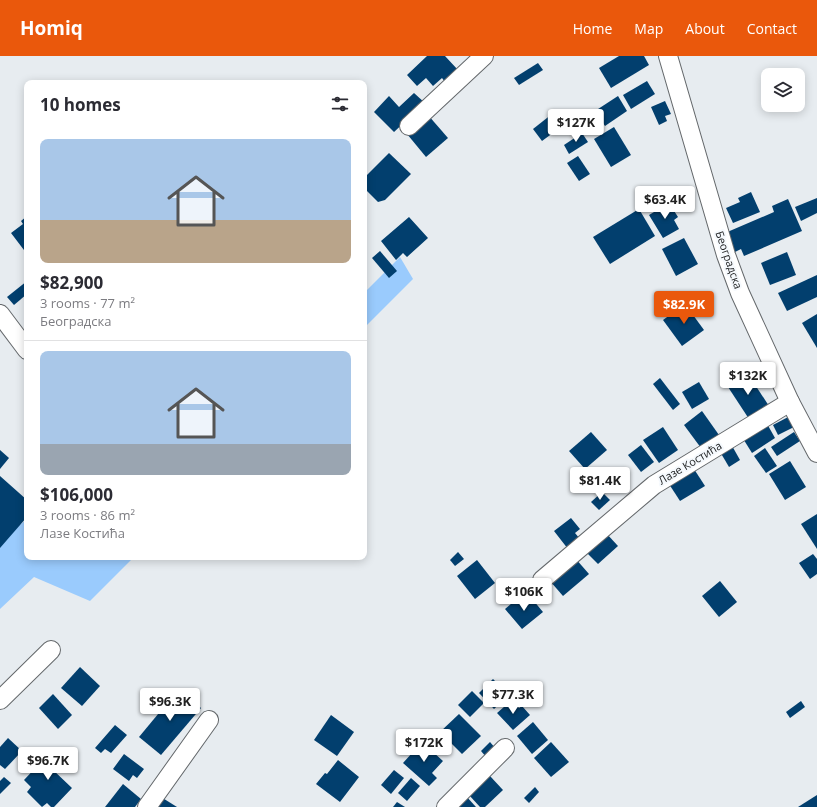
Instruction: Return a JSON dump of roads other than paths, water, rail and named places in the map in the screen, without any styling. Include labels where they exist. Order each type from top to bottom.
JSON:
[{"type":"street","points":[[409,126],[484,56]]},
{"type":"street","name":"Београдска","points":[[668,56],[726,255],[740,293],[790,402],[817,453]]},
{"type":"street","points":[[0,314],[24,346]]},
{"type":"street","name":"Лазе Костића","points":[[542,580],[654,485],[790,402]]},
{"type":"street","points":[[0,700],[51,650]]},
{"type":"street","points":[[147,807],[209,720]]},
{"type":"street","points":[[446,807],[506,748]]}]
